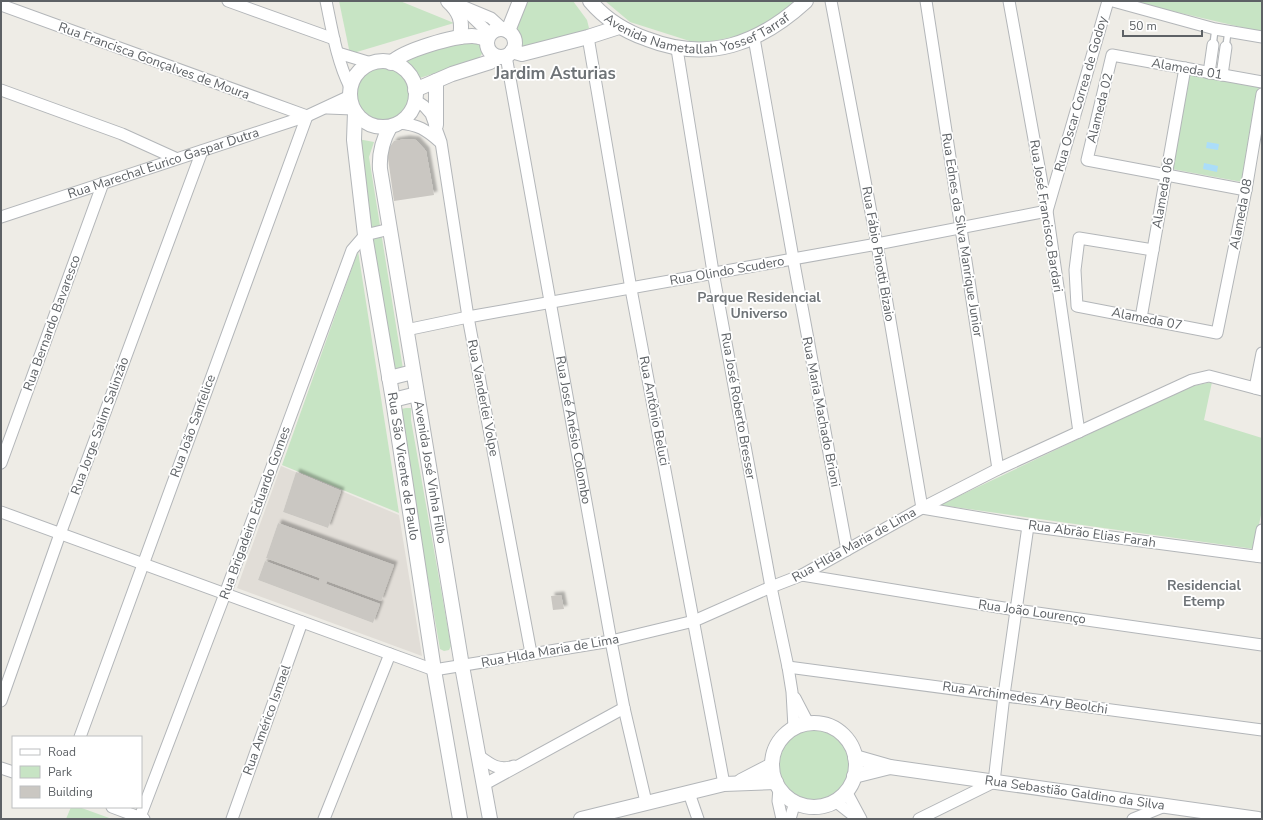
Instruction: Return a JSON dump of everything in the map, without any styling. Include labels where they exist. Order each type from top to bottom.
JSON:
[{"type":"street","points":[[228,1],[334,39]]},
{"type":"street","name":"Rua São Vicente de Paulo","points":[[326,1],[334,39],[352,101],[354,140],[365,235],[393,400],[434,670],[460,819]]},
{"type":"street","points":[[506,30],[520,1]]},
{"type":"street","name":"Avenida Nametallah Yossef Tarraf","points":[[590,1],[599,11],[619,27],[656,43],[677,49],[712,50],[736,45],[754,38],[786,19],[806,1]]},
{"type":"street","name":"Rua Fábio Pinotti Bizaio","points":[[832,1],[877,244],[922,508]]},
{"type":"street","name":"Rua Ednes da Silva Manrique Junior","points":[[926,1],[998,469]]},
{"type":"street","name":"Rua José Francisco Bardari","points":[[1008,1],[1047,211],[1079,432]]},
{"type":"street","name":"Rua Oscar Correa de Godoy","points":[[1047,211],[1108,1]]},
{"type":"street","points":[[1113,1],[1215,29],[1262,37]]},
{"type":"street","points":[[395,125],[409,113],[415,95],[436,81],[490,62],[505,55],[515,40],[506,30],[491,18],[453,2]]},
{"type":"street","points":[[453,2],[488,36],[488,48],[493,55],[522,54],[588,37],[619,27]]},
{"type":"street","points":[[453,2],[461,17],[462,27],[460,37]]},
{"type":"street","name":"Rua Francisca Gonçalves de Moura","points":[[1,5],[307,116]]},
{"type":"street","points":[[391,63],[405,53],[460,37],[488,36],[498,29],[506,30]]},
{"type":"street","name":"Rua Antônio Beluci","points":[[588,37],[631,289],[724,784]]},
{"type":"street","name":"Rua Maria Machado Brioni","points":[[754,38],[847,550]]},
{"type":"street","points":[[1210,72],[1213,45]]},
{"type":"street","points":[[1222,75],[1226,47]]},
{"type":"street","name":"Rua José Roberto Bresser","points":[[677,49],[713,272],[771,587],[788,667],[792,692],[794,728]]},
{"type":"street","points":[[338,53],[371,64]]},
{"type":"street","name":"Rua José Anésio Colombo","points":[[505,55],[551,302],[611,641],[624,708],[646,802]]},
{"type":"street","name":"Alameda 01","points":[[1112,55],[1262,82]]},
{"type":"street","name":"Alameda 02","points":[[1112,55],[1087,160],[1166,175]]},
{"type":"street","points":[[415,95],[407,73],[400,66],[381,61],[371,64],[358,73],[352,101],[364,122],[377,127],[414,124],[426,129],[441,142]]},
{"type":"street","name":"Alameda 06","points":[[1141,318],[1185,68]]},
{"type":"street","points":[[436,81],[436,125]]},
{"type":"street","points":[[1,90],[122,134],[175,158]]},
{"type":"street","name":"Alameda 08","points":[[1217,334],[1246,190],[1262,94]]},
{"type":"street","name":"Rua Vanderlei Volpe","points":[[415,95],[436,125],[441,142],[468,317],[530,653]]},
{"type":"street","name":"Rua Marechal Eurico Gaspar Dutra","points":[[1,217],[175,158],[202,151],[307,116],[324,108],[352,101]]},
{"type":"street","name":"Rua João Sanfelice","points":[[80,736],[307,116]]},
{"type":"street","name":"Avenida José Vinha Filho","points":[[395,125],[384,138],[379,153],[380,169],[412,372],[417,394],[462,666],[485,784],[490,819]]},
{"type":"street","name":"Rua Jorge Salim Salinzão","points":[[1,702],[60,534],[202,151]]},
{"type":"street","points":[[1166,175],[1246,190]]},
{"type":"street","name":"Rua Bernardo Bavaresco","points":[[1,463],[103,183]]},
{"type":"street","name":"Rua Olindo Scudero","points":[[406,330],[468,317],[631,289],[713,272],[877,244],[1047,211]]},
{"type":"street","points":[[365,235],[390,229]]},
{"type":"street","name":"Rua Brigadeiro Eduardo Gomes","points":[[142,818],[352,250],[365,235]]},
{"type":"street","name":"Alameda 07","points":[[1153,250],[1080,238],[1075,270],[1077,306],[1217,334]]},
{"type":"street","points":[[1258,389],[1262,352]]},
{"type":"street","points":[[389,378],[412,372]]},
{"type":"street","name":"Rua Hlda Maria de Lima","points":[[434,670],[530,653],[611,641],[694,621],[802,575],[922,508],[998,469],[1192,380],[1209,376],[1258,389]]},
{"type":"street","points":[[393,400],[417,394]]},
{"type":"street","name":"Rua Abrão Elias Farah","points":[[922,508],[1028,526],[1259,557]]},
{"type":"street","points":[[1,512],[434,670]]},
{"type":"street","points":[[919,819],[994,782],[1004,695],[1028,526]]},
{"type":"street","points":[[1259,557],[1262,530]]},
{"type":"street","name":"Rua João Lourenço","points":[[802,575],[1016,610],[1262,644]]},
{"type":"street","name":"Rua Américo Ismael","points":[[232,819],[302,622]]},
{"type":"street","points":[[324,819],[390,654]]},
{"type":"street","name":"Rua Archimedes Ary Beolchi","points":[[788,667],[1262,730]]},
{"type":"street","name":"Rua José Roberto Bresser","points":[[792,692],[808,723]]},
{"type":"street","points":[[485,784],[624,708]]},
{"type":"street","points":[[581,819],[610,816],[646,802],[739,782],[778,785],[796,802],[816,806],[835,801],[846,791],[854,776],[855,757],[850,745],[843,735],[832,727],[820,723],[808,723],[794,728],[778,743],[772,765],[778,785],[778,801],[782,819]]},
{"type":"street","points":[[479,756],[493,766],[507,768],[522,764]]},
{"type":"street","name":"Rua Sebastião Galdino da Silva","points":[[855,757],[890,767],[1258,819]]},
{"type":"street","points":[[739,782],[772,765]]},
{"type":"street","name":"Rua Sebastião Galdino da Silva","points":[[854,776],[890,767]]},
{"type":"street","points":[[1,768],[12,772]]},
{"type":"street","points":[[846,791],[861,819]]},
{"type":"street","points":[[689,793],[698,819]]},
{"type":"street","points":[[835,801],[858,819]]},
{"type":"street","points":[[790,819],[796,802]]},
{"type":"street","points":[[1133,819],[1165,806]]},
{"type":"street","points":[[115,808],[142,818]]},
{"type":"lane","points":[[1213,45],[1215,29]]},
{"type":"lane","points":[[1226,47],[1228,31]]},
{"type":"shaded area","points":[[281,466],[296,472],[283,512],[328,528],[341,491],[329,486],[399,515],[422,656],[237,588]],"holes":[[[278,523],[394,565],[327,581],[326,584],[380,604],[373,623],[258,580],[265,561],[319,581],[320,578],[266,558]]]},
{"type":"green space","points":[[339,1],[400,1],[454,23],[350,54]]},
{"type":"green space","points":[[524,1],[573,1],[587,20],[589,28],[584,33],[522,49],[517,48],[514,43]]},
{"type":"green space","points":[[605,1],[799,1],[783,16],[742,35],[699,44],[630,22]]},
{"type":"green space","points":[[1127,1],[1262,1],[1262,32],[1142,4]]},
{"type":"green space","points":[[472,39],[483,44],[485,50],[478,59],[417,79],[410,67],[402,60]]},
{"type":"green space","points":[[382,67],[392,69],[401,75],[407,84],[409,94],[407,104],[401,113],[392,119],[382,121],[372,119],[363,113],[357,104],[355,94],[357,84],[363,75],[372,69]]},
{"type":"green space","points":[[1187,74],[1259,87],[1242,182],[1172,169]]},
{"type":"green space","points":[[358,139],[374,142],[369,157],[403,369],[393,371]]},
{"type":"green space","points":[[358,251],[399,513],[282,465]]},
{"type":"green space","points":[[1212,382],[1204,420],[1262,438],[1262,510],[1254,549],[940,505],[1188,387]]},
{"type":"green space","points":[[411,408],[411,420],[451,646],[449,650],[444,651],[440,649],[399,413],[401,409]]},
{"type":"green space","points":[[815,728],[835,734],[845,744],[851,764],[845,784],[835,794],[815,800],[795,794],[785,784],[779,764],[785,744],[795,734]]},
{"type":"green space","points":[[71,808],[82,808],[112,819],[66,819]]},
{"type":"water","points":[[1207,142],[1219,144],[1218,150],[1206,148]]},
{"type":"water","points":[[1204,163],[1218,166],[1217,172],[1203,169]]},
{"type":"building","points":[[406,139],[416,140],[426,151],[434,195],[394,201],[387,151],[394,141]]},
{"type":"building","points":[[296,472],[341,491],[328,528],[283,512]]},
{"type":"building","points":[[278,523],[394,565],[381,601],[327,581],[326,584],[380,604],[373,623],[258,580],[265,561],[319,581],[320,578],[266,558]]},
{"type":"building","points":[[561,595],[564,609],[553,610],[551,596]]},
{"type":"district","name":"Jardim Asturias","points":[[555,73]]},
{"type":"district","name":"Parque Residencial Universo","points":[[759,306]]},
{"type":"district","name":"Residencial Etemp","points":[[1204,594]]}]
